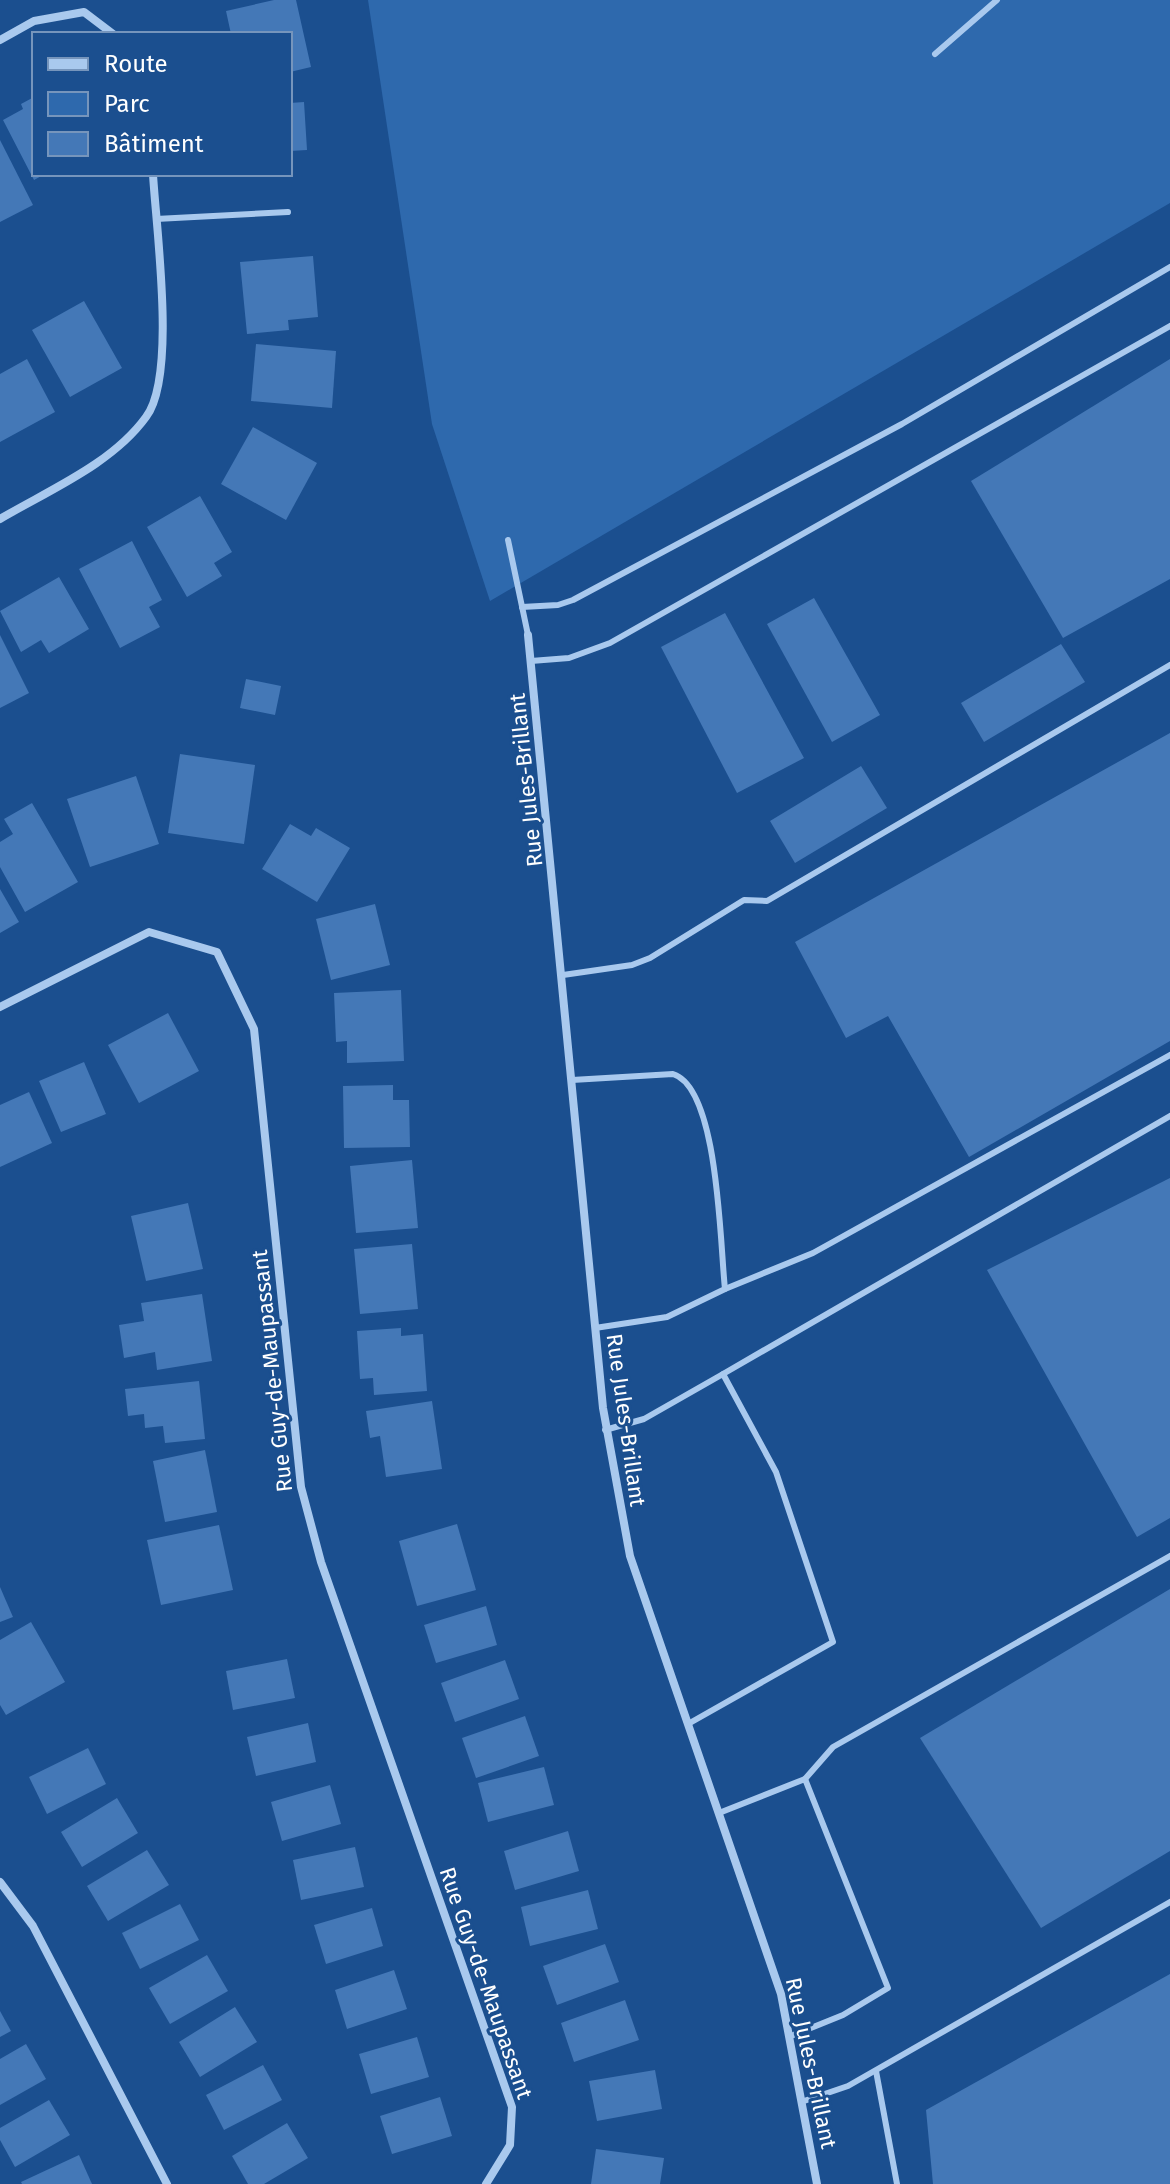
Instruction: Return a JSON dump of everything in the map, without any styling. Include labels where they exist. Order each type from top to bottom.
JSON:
[{"type":"street","points":[[0,40],[34,21],[84,12],[110,32]]},
{"type":"street","points":[[0,519],[101,461],[147,416],[163,369],[153,176]]},
{"type":"street","name":"Rue Jules-Brillant","points":[[528,635],[605,1430],[630,1556],[781,1994],[804,2101],[817,2184]]},
{"type":"street","name":"Rue Guy-de-Maupassant","points":[[0,1007],[149,932],[217,952],[254,1029],[301,1487],[321,1562],[512,2107],[510,2145],[486,2184]]},
{"type":"street","points":[[0,1882],[33,1926],[167,2184]]},
{"type":"lane","points":[[935,54],[997,0]]},
{"type":"lane","points":[[156,219],[288,212]]},
{"type":"lane","points":[[522,607],[558,605],[573,600],[902,424],[1170,267]]},
{"type":"lane","points":[[531,661],[569,658],[610,643],[1170,326]]},
{"type":"lane","points":[[508,540],[528,635]]},
{"type":"lane","points":[[563,975],[632,965],[650,958],[744,900],[767,901],[1170,665]]},
{"type":"lane","points":[[595,1328],[667,1317],[813,1253],[1170,1055]]},
{"type":"lane","points":[[572,1080],[673,1074],[682,1077],[693,1089],[707,1126],[725,1289]]},
{"type":"lane","points":[[605,1430],[644,1419],[1170,1116]]},
{"type":"lane","points":[[688,1724],[833,1642],[776,1472],[723,1374]]},
{"type":"lane","points":[[719,1813],[805,1779],[833,1747],[1170,1556]]},
{"type":"lane","points":[[791,2036],[843,2015],[888,1988],[805,1779]]},
{"type":"lane","points":[[804,2101],[833,2093],[876,2071],[1170,1902]]},
{"type":"lane","points":[[876,2071],[897,2184]]},
{"type":"green space","points":[[368,0],[1170,0],[1170,203],[490,601],[432,424]]},
{"type":"building","points":[[274,0],[296,0],[311,67],[292,72],[292,32],[231,32],[226,11]]},
{"type":"building","points":[[32,98],[32,176],[41,176],[34,180],[3,120],[23,109],[21,104]]},
{"type":"building","points":[[304,102],[307,150],[292,151],[292,103]]},
{"type":"building","points":[[0,140],[33,205],[0,222]]},
{"type":"building","points":[[313,256],[318,317],[288,320],[289,330],[247,334],[240,262]]},
{"type":"building","points":[[84,301],[122,368],[70,397],[32,330]]},
{"type":"building","points":[[256,344],[336,351],[332,408],[251,401]]},
{"type":"building","points":[[27,359],[55,412],[0,442],[0,374]]},
{"type":"building","points":[[1170,359],[1170,579],[1063,638],[971,481]]},
{"type":"building","points":[[253,427],[317,463],[286,520],[221,484]]},
{"type":"building","points":[[200,496],[232,552],[214,563],[222,576],[187,597],[147,527]]},
{"type":"building","points":[[132,541],[162,600],[149,607],[160,627],[120,648],[79,569]]},
{"type":"building","points":[[59,577],[89,629],[49,653],[41,640],[21,652],[0,611]]},
{"type":"building","points":[[814,598],[880,715],[832,742],[767,624]]},
{"type":"building","points":[[725,613],[804,758],[737,793],[661,647]]},
{"type":"building","points":[[0,635],[29,693],[0,708]]},
{"type":"building","points":[[1061,644],[1085,682],[984,742],[961,703]]},
{"type":"building","points":[[246,679],[281,686],[275,715],[240,708]]},
{"type":"building","points":[[1170,733],[1170,1041],[969,1157],[888,1016],[846,1038],[795,942]]},
{"type":"building","points":[[180,754],[255,765],[244,844],[168,833]]},
{"type":"building","points":[[861,766],[887,808],[795,863],[770,821]]},
{"type":"building","points":[[136,776],[159,844],[90,867],[67,799]]},
{"type":"building","points":[[32,803],[78,882],[25,912],[0,867],[0,842],[13,834],[4,819]]},
{"type":"building","points":[[290,824],[311,836],[316,828],[350,848],[317,902],[262,869]]},
{"type":"building","points":[[0,889],[19,922],[0,933]]},
{"type":"building","points":[[375,904],[390,965],[331,980],[316,919]]},
{"type":"building","points":[[401,990],[404,1061],[347,1063],[347,1041],[336,1042],[334,993]]},
{"type":"building","points":[[168,1013],[199,1071],[139,1103],[108,1045]]},
{"type":"building","points":[[84,1062],[106,1114],[61,1132],[39,1081]]},
{"type":"building","points":[[393,1085],[393,1100],[409,1100],[410,1147],[344,1148],[343,1086]]},
{"type":"building","points":[[29,1092],[52,1143],[0,1167],[0,1105]]},
{"type":"building","points":[[412,1160],[418,1228],[356,1233],[350,1166]]},
{"type":"building","points":[[1170,1178],[1170,1518],[1137,1537],[987,1270]]},
{"type":"building","points":[[188,1203],[203,1269],[146,1281],[131,1216]]},
{"type":"building","points":[[412,1244],[418,1309],[360,1314],[354,1249]]},
{"type":"building","points":[[202,1294],[212,1361],[157,1370],[155,1352],[124,1358],[119,1325],[144,1321],[141,1303]]},
{"type":"building","points":[[401,1328],[401,1336],[423,1334],[427,1391],[374,1395],[373,1378],[360,1379],[357,1331]]},
{"type":"building","points":[[199,1381],[205,1439],[165,1443],[163,1426],[145,1428],[144,1414],[128,1416],[125,1389]]},
{"type":"building","points":[[432,1401],[442,1469],[386,1477],[380,1436],[370,1438],[366,1411]]},
{"type":"building","points":[[205,1450],[217,1512],[165,1522],[153,1461]]},
{"type":"building","points":[[457,1524],[476,1590],[417,1606],[399,1541]]},
{"type":"building","points":[[219,1525],[233,1590],[161,1605],[147,1540]]},
{"type":"building","points":[[0,1587],[13,1617],[0,1622]]},
{"type":"building","points":[[1170,1589],[1170,1851],[1041,1928],[920,1738]]},
{"type":"building","points":[[486,1606],[497,1645],[436,1663],[424,1625]]},
{"type":"building","points":[[31,1622],[65,1682],[6,1715],[0,1705],[0,1640]]},
{"type":"building","points":[[287,1659],[295,1698],[233,1710],[226,1671]]},
{"type":"building","points":[[505,1660],[519,1699],[455,1722],[441,1683]]},
{"type":"building","points":[[525,1716],[539,1756],[476,1778],[462,1738]]},
{"type":"building","points":[[308,1723],[316,1762],[256,1776],[247,1737]]},
{"type":"building","points":[[88,1748],[106,1784],[47,1814],[29,1777]]},
{"type":"building","points":[[544,1767],[554,1805],[488,1822],[478,1783]]},
{"type":"building","points":[[330,1785],[341,1824],[282,1841],[271,1802]]},
{"type":"building","points":[[117,1798],[138,1833],[82,1867],[61,1832]]},
{"type":"building","points":[[568,1831],[579,1871],[515,1890],[504,1851]]},
{"type":"building","points":[[355,1847],[364,1887],[301,1900],[293,1860]]},
{"type":"building","points":[[147,1850],[169,1885],[108,1921],[87,1886]]},
{"type":"building","points":[[588,1890],[598,1929],[530,1946],[521,1907]]},
{"type":"building","points":[[180,1904],[199,1940],[140,1969],[122,1933]]},
{"type":"building","points":[[372,1908],[383,1946],[326,1964],[314,1925]]},
{"type":"building","points":[[605,1944],[619,1982],[557,2005],[543,1966]]},
{"type":"building","points":[[207,1955],[228,1991],[170,2024],[149,1988]]},
{"type":"building","points":[[394,1970],[407,2009],[347,2029],[335,1990]]},
{"type":"building","points":[[1170,1974],[1170,2184],[933,2184],[926,2110]]},
{"type":"building","points":[[625,2000],[639,2040],[574,2062],[561,2023]]},
{"type":"building","points":[[235,2007],[257,2042],[200,2077],[179,2042]]},
{"type":"building","points":[[0,2011],[11,2031],[0,2037]]},
{"type":"building","points":[[417,2037],[429,2077],[371,2094],[359,2054]]},
{"type":"building","points":[[26,2044],[46,2079],[0,2105],[0,2059]]},
{"type":"building","points":[[263,2065],[282,2100],[224,2130],[206,2095]]},
{"type":"building","points":[[655,2070],[662,2109],[597,2121],[589,2081]]},
{"type":"building","points":[[440,2097],[452,2136],[392,2154],[380,2116]]},
{"type":"building","points":[[49,2100],[70,2135],[15,2167],[0,2140],[0,2128]]},
{"type":"building","points":[[287,2123],[308,2158],[264,2184],[248,2184],[232,2156]]},
{"type":"building","points":[[596,2149],[664,2158],[660,2184],[591,2184]]},
{"type":"building","points":[[79,2155],[92,2184],[21,2182]]}]
